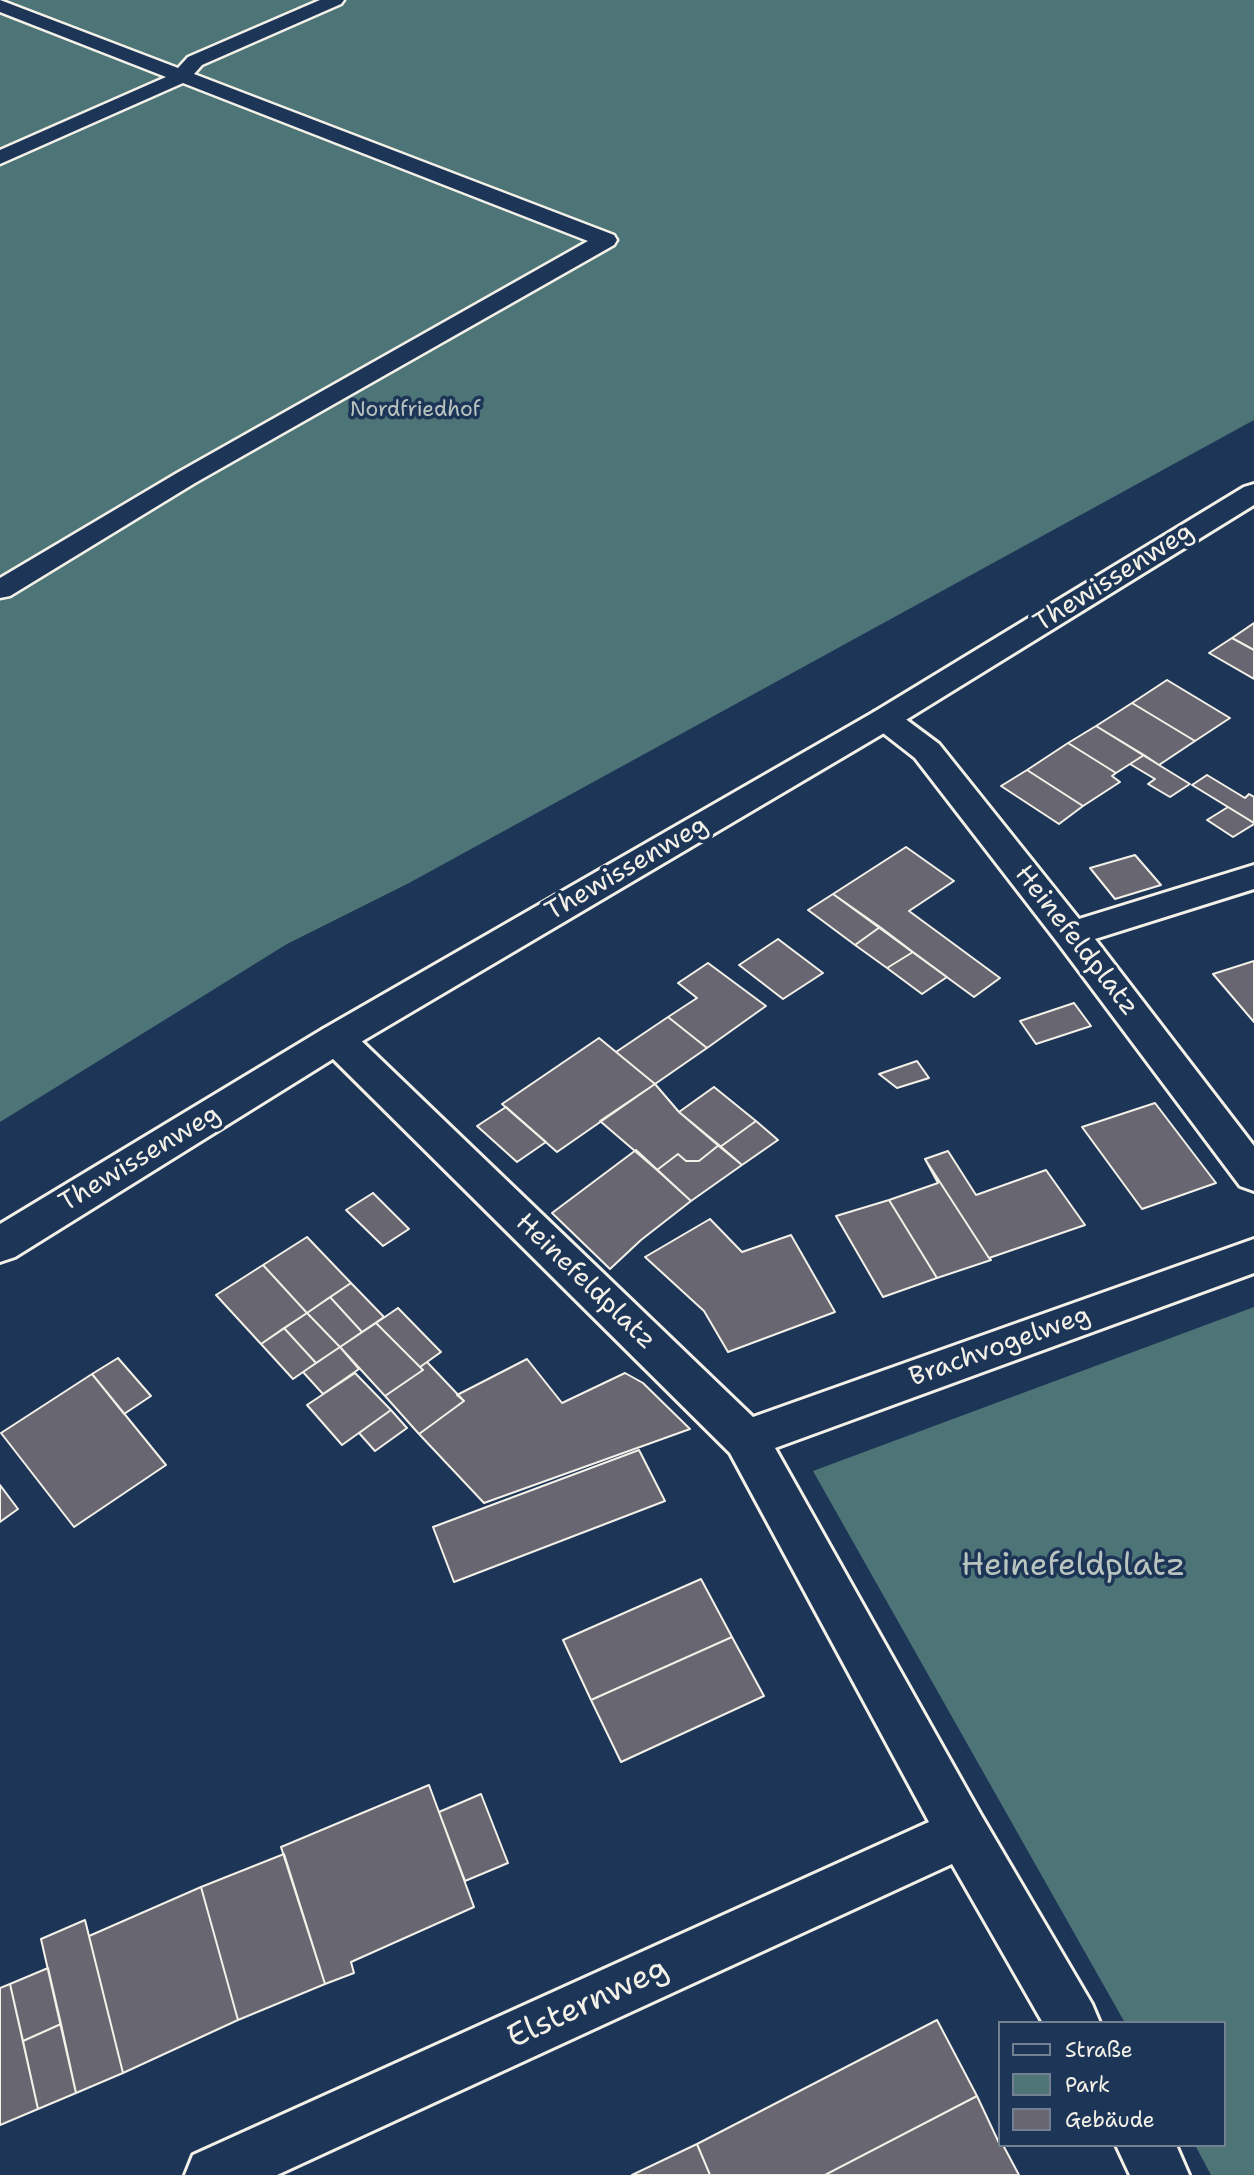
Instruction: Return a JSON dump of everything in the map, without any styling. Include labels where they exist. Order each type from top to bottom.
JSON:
[{"type":"street","name":"Thewissenweg","points":[[0,1245],[336,1039],[885,719],[1254,493]]},
{"type":"street","name":"Heinefeldplatz","points":[[885,719],[927,751],[1071,934],[1254,1175]]},
{"type":"street","points":[[1071,934],[1254,877]]},
{"type":"street","name":"Heinefeldplatz","points":[[336,1039],[746,1439],[963,1833],[1072,2021]]},
{"type":"street","name":"Brachvogelweg","points":[[746,1439],[1254,1256]]},
{"type":"street","name":"Elsternweg","points":[[214,2175],[963,1833]]},
{"type":"street","points":[[1145,2147],[1161,2175]]},
{"type":"lane","points":[[0,158],[181,77],[195,61],[335,0]]},
{"type":"lane","points":[[0,6],[606,240],[186,478],[0,590]]},
{"type":"green space","name":"Nordfriedhof","points":[[0,0],[1254,0],[1254,420],[409,883],[287,944],[0,1122]]},
{"type":"green space","name":"Heinefeldplatz","points":[[1254,1307],[1254,2175],[1211,2175],[1196,2147],[1226,2147],[1226,2021],[1124,2021],[813,1471]]},
{"type":"building","points":[[1254,623],[1254,650],[1232,638]]},
{"type":"building","points":[[1232,638],[1254,650],[1254,679],[1209,653]]},
{"type":"building","points":[[1167,680],[1230,718],[1195,741],[1132,703]]},
{"type":"building","points":[[1132,703],[1195,741],[1159,765],[1096,726]]},
{"type":"building","points":[[1096,726],[1144,755],[1116,773],[1068,743]]},
{"type":"building","points":[[1068,743],[1116,773],[1112,776],[1120,782],[1083,806],[1027,770]]},
{"type":"building","points":[[1144,755],[1190,784],[1170,797],[1148,784],[1155,779],[1130,764]]},
{"type":"building","points":[[1027,770],[1083,806],[1059,824],[1001,786]]},
{"type":"building","points":[[1207,775],[1245,798],[1249,794],[1254,797],[1254,823],[1192,785]]},
{"type":"building","points":[[1228,807],[1254,824],[1233,837],[1207,820]]},
{"type":"building","points":[[906,847],[954,881],[909,911],[1000,978],[974,997],[833,894]]},
{"type":"building","points":[[1135,855],[1161,885],[1115,899],[1090,868]]},
{"type":"building","points":[[833,894],[880,927],[855,945],[808,910]]},
{"type":"building","points":[[880,927],[913,952],[887,968],[855,945]]},
{"type":"building","points":[[778,939],[823,973],[783,999],[739,965]]},
{"type":"building","points":[[913,952],[947,977],[922,994],[887,968]]},
{"type":"building","points":[[1254,961],[1254,1022],[1213,974]]},
{"type":"building","points":[[708,963],[766,1006],[707,1048],[668,1017],[697,998],[678,983]]},
{"type":"building","points":[[1074,1003],[1091,1026],[1036,1044],[1020,1021]]},
{"type":"building","points":[[668,1017],[707,1048],[655,1084],[616,1052]]},
{"type":"building","points":[[599,1038],[655,1084],[557,1152],[502,1104]]},
{"type":"building","points":[[917,1061],[929,1078],[897,1088],[879,1074]]},
{"type":"building","points":[[655,1084],[679,1112],[719,1145],[699,1161],[686,1161],[678,1154],[657,1170],[600,1121]]},
{"type":"building","points":[[714,1087],[756,1121],[720,1147],[679,1112]]},
{"type":"building","points":[[1155,1103],[1216,1183],[1142,1209],[1082,1127]]},
{"type":"building","points":[[506,1107],[546,1142],[517,1162],[477,1126]]},
{"type":"building","points":[[756,1121],[778,1140],[742,1165],[720,1147]]},
{"type":"building","points":[[719,1145],[742,1165],[691,1201],[657,1170],[678,1154],[686,1161],[699,1161]]},
{"type":"building","points":[[636,1150],[691,1201],[641,1240],[610,1269],[552,1213]]},
{"type":"building","points":[[948,1151],[976,1195],[1046,1170],[1085,1225],[989,1258],[925,1159]]},
{"type":"building","points":[[925,1159],[991,1260],[937,1278],[889,1200],[938,1183]]},
{"type":"building","points":[[373,1193],[409,1229],[383,1246],[346,1210]]},
{"type":"building","points":[[889,1200],[937,1278],[883,1297],[836,1216]]},
{"type":"building","points":[[710,1219],[742,1252],[791,1235],[835,1312],[728,1352],[704,1311],[645,1257]]},
{"type":"building","points":[[307,1237],[351,1283],[307,1313],[263,1265]]},
{"type":"building","points":[[263,1265],[307,1313],[261,1344],[216,1295]]},
{"type":"building","points":[[351,1283],[384,1317],[362,1332],[330,1297]]},
{"type":"building","points":[[330,1297],[362,1332],[340,1347],[307,1313]]},
{"type":"building","points":[[398,1308],[441,1352],[420,1367],[376,1323]]},
{"type":"building","points":[[307,1313],[340,1347],[316,1363],[284,1328]]},
{"type":"building","points":[[376,1323],[423,1370],[385,1396],[340,1347]]},
{"type":"building","points":[[284,1328],[316,1363],[293,1379],[261,1344]]},
{"type":"building","points":[[340,1347],[359,1369],[323,1394],[303,1372]]},
{"type":"building","points":[[118,1358],[151,1396],[124,1414],[92,1374]]},
{"type":"building","points":[[527,1359],[562,1403],[625,1373],[643,1383],[690,1429],[484,1503],[419,1434],[464,1401],[457,1395]]},
{"type":"building","points":[[427,1362],[464,1401],[419,1434],[385,1396],[423,1370],[420,1367]]},
{"type":"building","points":[[355,1373],[391,1410],[342,1445],[307,1405]]},
{"type":"building","points":[[92,1374],[166,1465],[74,1527],[1,1433]]},
{"type":"building","points":[[391,1410],[407,1428],[375,1451],[359,1433]]},
{"type":"building","points":[[639,1450],[665,1501],[454,1582],[433,1527]]},
{"type":"building","points":[[0,1485],[18,1509],[0,1522]]},
{"type":"building","points":[[701,1579],[732,1637],[591,1700],[563,1640]]},
{"type":"building","points":[[732,1637],[764,1696],[621,1762],[591,1700]]},
{"type":"building","points":[[429,1785],[474,1907],[351,1962],[354,1973],[325,1984],[281,1847]]},
{"type":"building","points":[[481,1794],[508,1863],[465,1881],[439,1812]]},
{"type":"building","points":[[284,1854],[325,1984],[238,2020],[201,1887]]},
{"type":"building","points":[[201,1887],[238,2020],[123,2073],[89,1936]]},
{"type":"building","points":[[85,1920],[123,2073],[76,2093],[41,1939]]},
{"type":"building","points":[[48,1968],[61,2024],[23,2041],[10,1984]]},
{"type":"building","points":[[10,1984],[38,2109],[0,2125],[0,1988]]},
{"type":"building","points":[[937,2020],[977,2096],[825,2175],[710,2175],[697,2144]]},
{"type":"building","points":[[61,2024],[76,2093],[38,2109],[23,2041]]},
{"type":"building","points":[[977,2096],[998,2141],[998,2147],[1004,2147],[1019,2175],[825,2175]]},
{"type":"building","points":[[697,2144],[710,2175],[632,2175]]}]
